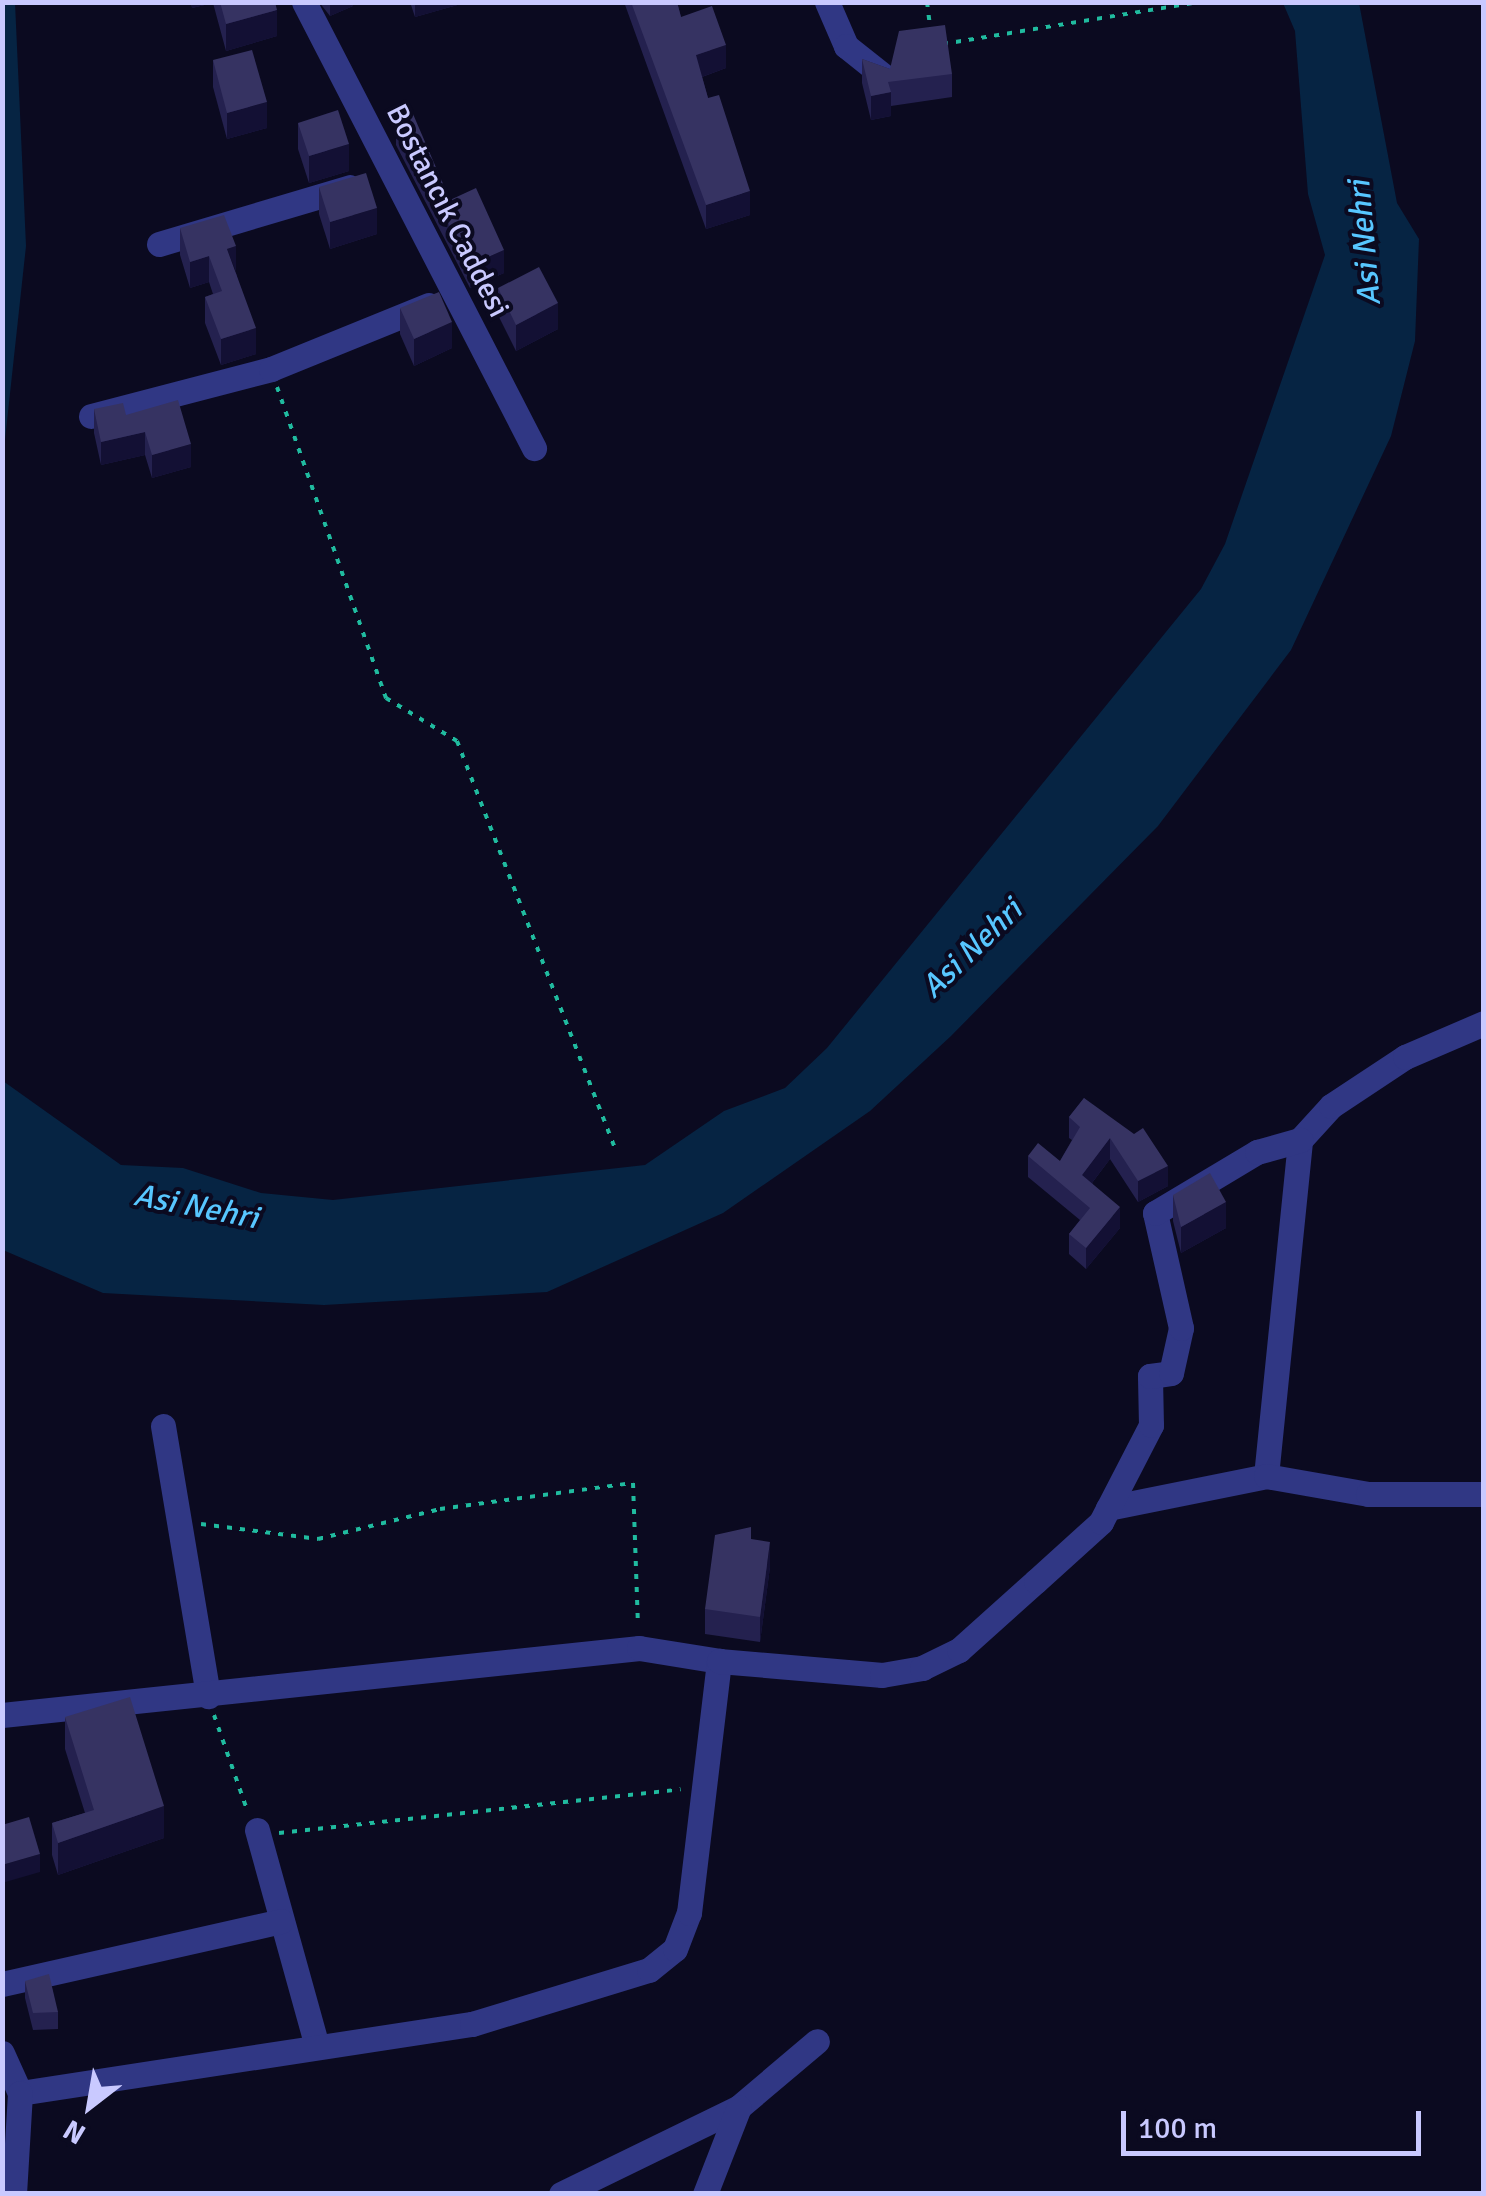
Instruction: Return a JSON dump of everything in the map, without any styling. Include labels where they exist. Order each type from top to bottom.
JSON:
[{"type":"street","name":"Bostancık Caddesi","points":[[304,2],[388,176],[534,448]]},
{"type":"street","points":[[827,2],[846,46],[885,76]]},
{"type":"street","points":[[159,244],[388,176]]},
{"type":"street","points":[[91,416],[270,368],[452,295]]},
{"type":"street","points":[[2,1715],[208,1696],[388,1668],[639,1648],[719,1661],[882,1675],[922,1668],[959,1650],[1108,1508],[1152,1425],[1150,1376],[1171,1373],[1181,1328],[1155,1213],[1257,1152],[1300,1140],[1330,1106],[1405,1057],[1484,1023]]},
{"type":"street","points":[[1266,1476],[1300,1140]]},
{"type":"street","points":[[163,1426],[208,1696]]},
{"type":"street","points":[[1108,1508],[1266,1476],[1368,1494],[1484,1494]]},
{"type":"street","points":[[20,2093],[472,2024],[650,1970],[675,1949],[690,1913],[719,1661]]},
{"type":"street","points":[[257,1830],[317,2047]]},
{"type":"street","points":[[2,1984],[281,1921]]},
{"type":"street","points":[[561,2194],[739,2106],[817,2040]]},
{"type":"street","points":[[2,2053],[20,2093],[14,2194]]},
{"type":"street","points":[[705,2194],[739,2106]]},
{"type":"path","points":[[927,2],[932,46],[1200,2]]},
{"type":"path","points":[[270,368],[386,698],[457,741],[616,1150]]},
{"type":"path","points":[[181,1520],[318,1538],[440,1509],[633,1483],[639,1648]]},
{"type":"path","points":[[208,1696],[257,1830],[462,1818],[705,1786]]},
{"type":"water","points":[[2,3],[15,3],[26,246],[3,458]]},
{"type":"water","name":"Asi Nehri","points":[[1283,3],[1359,3],[1397,203],[1419,239],[1415,341],[1391,436],[1291,650],[1158,826],[951,1036],[870,1111],[723,1213],[547,1292],[324,1305],[103,1293],[3,1250],[3,1081],[121,1165],[183,1168],[261,1193],[333,1200],[645,1165],[724,1111],[785,1088],[827,1048],[1201,589],[1225,544],[1325,255],[1308,194],[1295,31]]},
{"type":"building","points":[[220,2],[275,2],[277,10],[226,24]]},
{"type":"building","points":[[631,2],[677,2],[681,17],[712,6],[726,45],[696,55],[708,98],[719,95],[750,191],[706,205]]},
{"type":"building","points":[[945,25],[952,74],[888,82],[891,92],[871,96],[862,59],[890,69],[899,31]]},
{"type":"building","points":[[252,50],[267,102],[227,113],[213,60]]},
{"type":"building","points":[[338,110],[349,144],[309,156],[298,123]]},
{"type":"building","points":[[413,114],[450,200],[476,188],[504,250],[470,265],[396,123]]},
{"type":"building","points":[[366,173],[377,208],[330,222],[319,187]]},
{"type":"building","points":[[224,215],[236,246],[227,249],[256,328],[221,339],[205,297],[222,291],[209,256],[190,262],[180,228]]},
{"type":"building","points":[[539,267],[558,303],[516,325],[498,288]]},
{"type":"building","points":[[439,292],[452,322],[414,339],[400,308]]},
{"type":"building","points":[[178,400],[191,444],[152,455],[145,432],[101,442],[94,409],[123,403],[126,415]]},
{"type":"building","points":[[1084,1098],[1134,1134],[1143,1128],[1168,1166],[1138,1181],[1110,1138],[1082,1175],[1120,1207],[1086,1248],[1069,1234],[1090,1208],[1028,1156],[1038,1143],[1060,1161],[1080,1127],[1069,1117]]},
{"type":"building","points":[[1210,1173],[1226,1202],[1181,1227],[1173,1195]]},
{"type":"building","points":[[751,1527],[751,1539],[770,1542],[760,1617],[705,1609],[715,1535]]},
{"type":"building","points":[[130,1697],[164,1806],[58,1843],[52,1823],[94,1810],[65,1717]]},
{"type":"building","points":[[29,1817],[40,1854],[2,1865],[2,1825]]},
{"type":"building","points":[[49,1974],[58,2012],[33,2013],[25,1981]]}]
